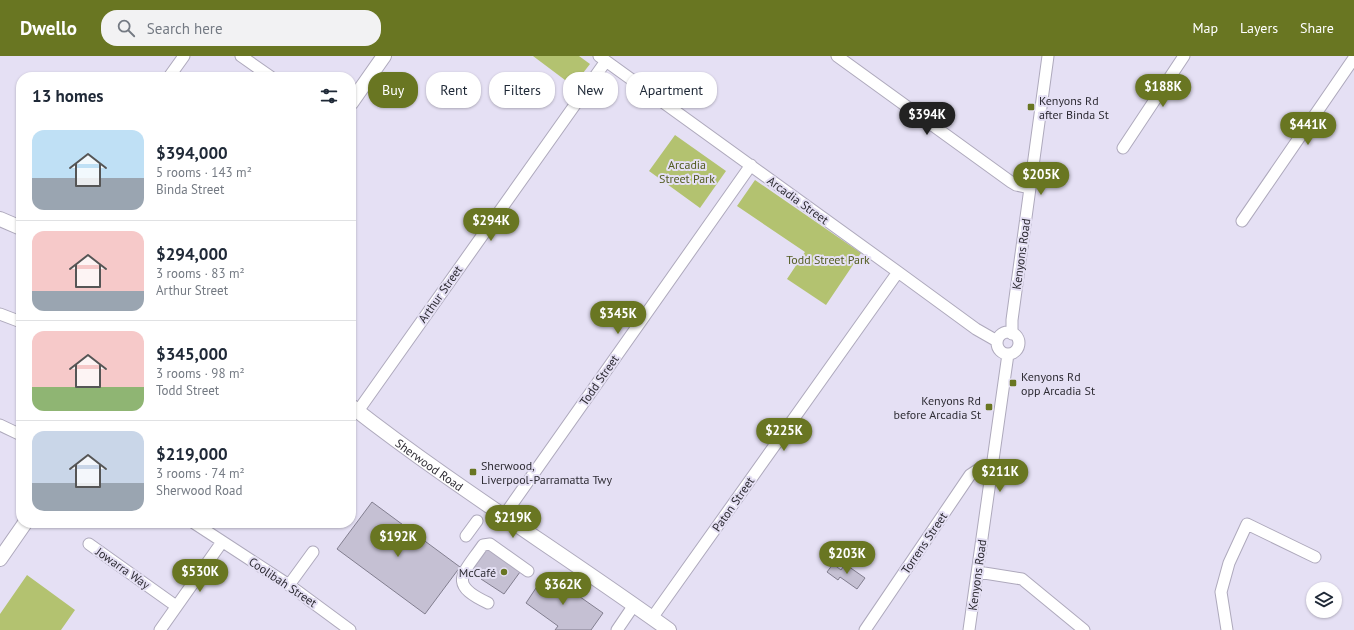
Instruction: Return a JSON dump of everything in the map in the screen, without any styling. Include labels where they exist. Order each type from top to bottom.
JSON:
[{"type":"main road","points":[[356,96],[384,56]]},
{"type":"main road","points":[[0,219],[16,226]]},
{"type":"main road","name":"Sherwood Road","points":[[356,409],[503,517],[669,630]]},
{"type":"main road","points":[[1,555],[21,528]]},
{"type":"street","points":[[173,72],[184,56]]},
{"type":"street","points":[[241,56],[264,72]]},
{"type":"street","points":[[837,56],[1011,182],[1030,188]]},
{"type":"street","name":"Kenyons Road","points":[[1012,334],[1012,320],[1048,56]]},
{"type":"street","points":[[1123,148],[1184,56]]},
{"type":"street","name":"Arcadia Street","points":[[603,58],[976,329],[997,341]]},
{"type":"street","name":"Arthur Street","points":[[356,405],[603,58]]},
{"type":"street","points":[[1242,221],[1354,58]]},
{"type":"street","name":"Todd Street","points":[[503,517],[750,165]]},
{"type":"street","name":"Paton Street","points":[[652,618],[898,272]]},
{"type":"street","points":[[0,314],[16,320]]},
{"type":"street","points":[[1003,334],[1012,334],[1017,339],[1018,346],[1014,352],[1004,354],[997,347],[997,341],[1003,334]]},
{"type":"street","name":"Kenyons Road","points":[[970,630],[1008,354]]},
{"type":"street","points":[[0,425],[16,433]]},
{"type":"street","name":"Torrens Street","points":[[865,630],[970,475],[979,469],[991,471]]},
{"type":"street","points":[[466,536],[477,522]]},
{"type":"street","points":[[1227,630],[1221,592],[1229,563],[1247,524],[1315,558]]},
{"type":"street","name":"Coolibah Street","points":[[201,528],[289,584],[350,630]]},
{"type":"street","points":[[160,630],[222,542]]},
{"type":"street","name":"Jowarra Way","points":[[89,544],[176,606]]},
{"type":"street","points":[[488,603],[479,599],[465,589],[462,582],[462,574],[483,545],[490,544],[528,570]]},
{"type":"street","points":[[289,584],[313,552]]},
{"type":"street","points":[[978,572],[1022,579],[1084,630]]},
{"type":"street","points":[[617,630],[634,605]]},
{"type":"green space","points":[[533,56],[579,56],[590,64],[584,72],[563,72],[563,78]]},
{"type":"green space","name":"Arcadia Street Park","points":[[675,135],[726,171],[700,208],[649,171]]},
{"type":"green space","name":"Todd Street Park","points":[[755,180],[861,253],[826,305],[787,279],[805,252],[737,206]]},
{"type":"green space","points":[[27,575],[75,610],[61,630],[0,630],[0,614]]},
{"type":"building","points":[[372,502],[460,567],[425,614],[337,549],[353,528],[356,528],[356,523]]},
{"type":"building","points":[[488,545],[520,572],[504,594],[481,579],[484,574],[473,567]]},
{"type":"building","points":[[833,564],[841,570],[845,564],[865,578],[857,589],[840,577],[838,580],[827,572]]},
{"type":"building","points":[[546,573],[603,613],[591,630],[555,630],[558,626],[526,603]]},
{"type":"place","name":"Kenyons Rd after Binda St","points":[[1031,107]]},
{"type":"place","name":"Kenyons Rd opp Arcadia St","points":[[1013,383]]},
{"type":"place","name":"Kenyons Rd before Arcadia St","points":[[989,407]]},
{"type":"place","name":"Sherwood, Liverpool-Parramatta Twy","points":[[473,472]]},
{"type":"place","name":"McCafé","points":[[504,572]]}]
